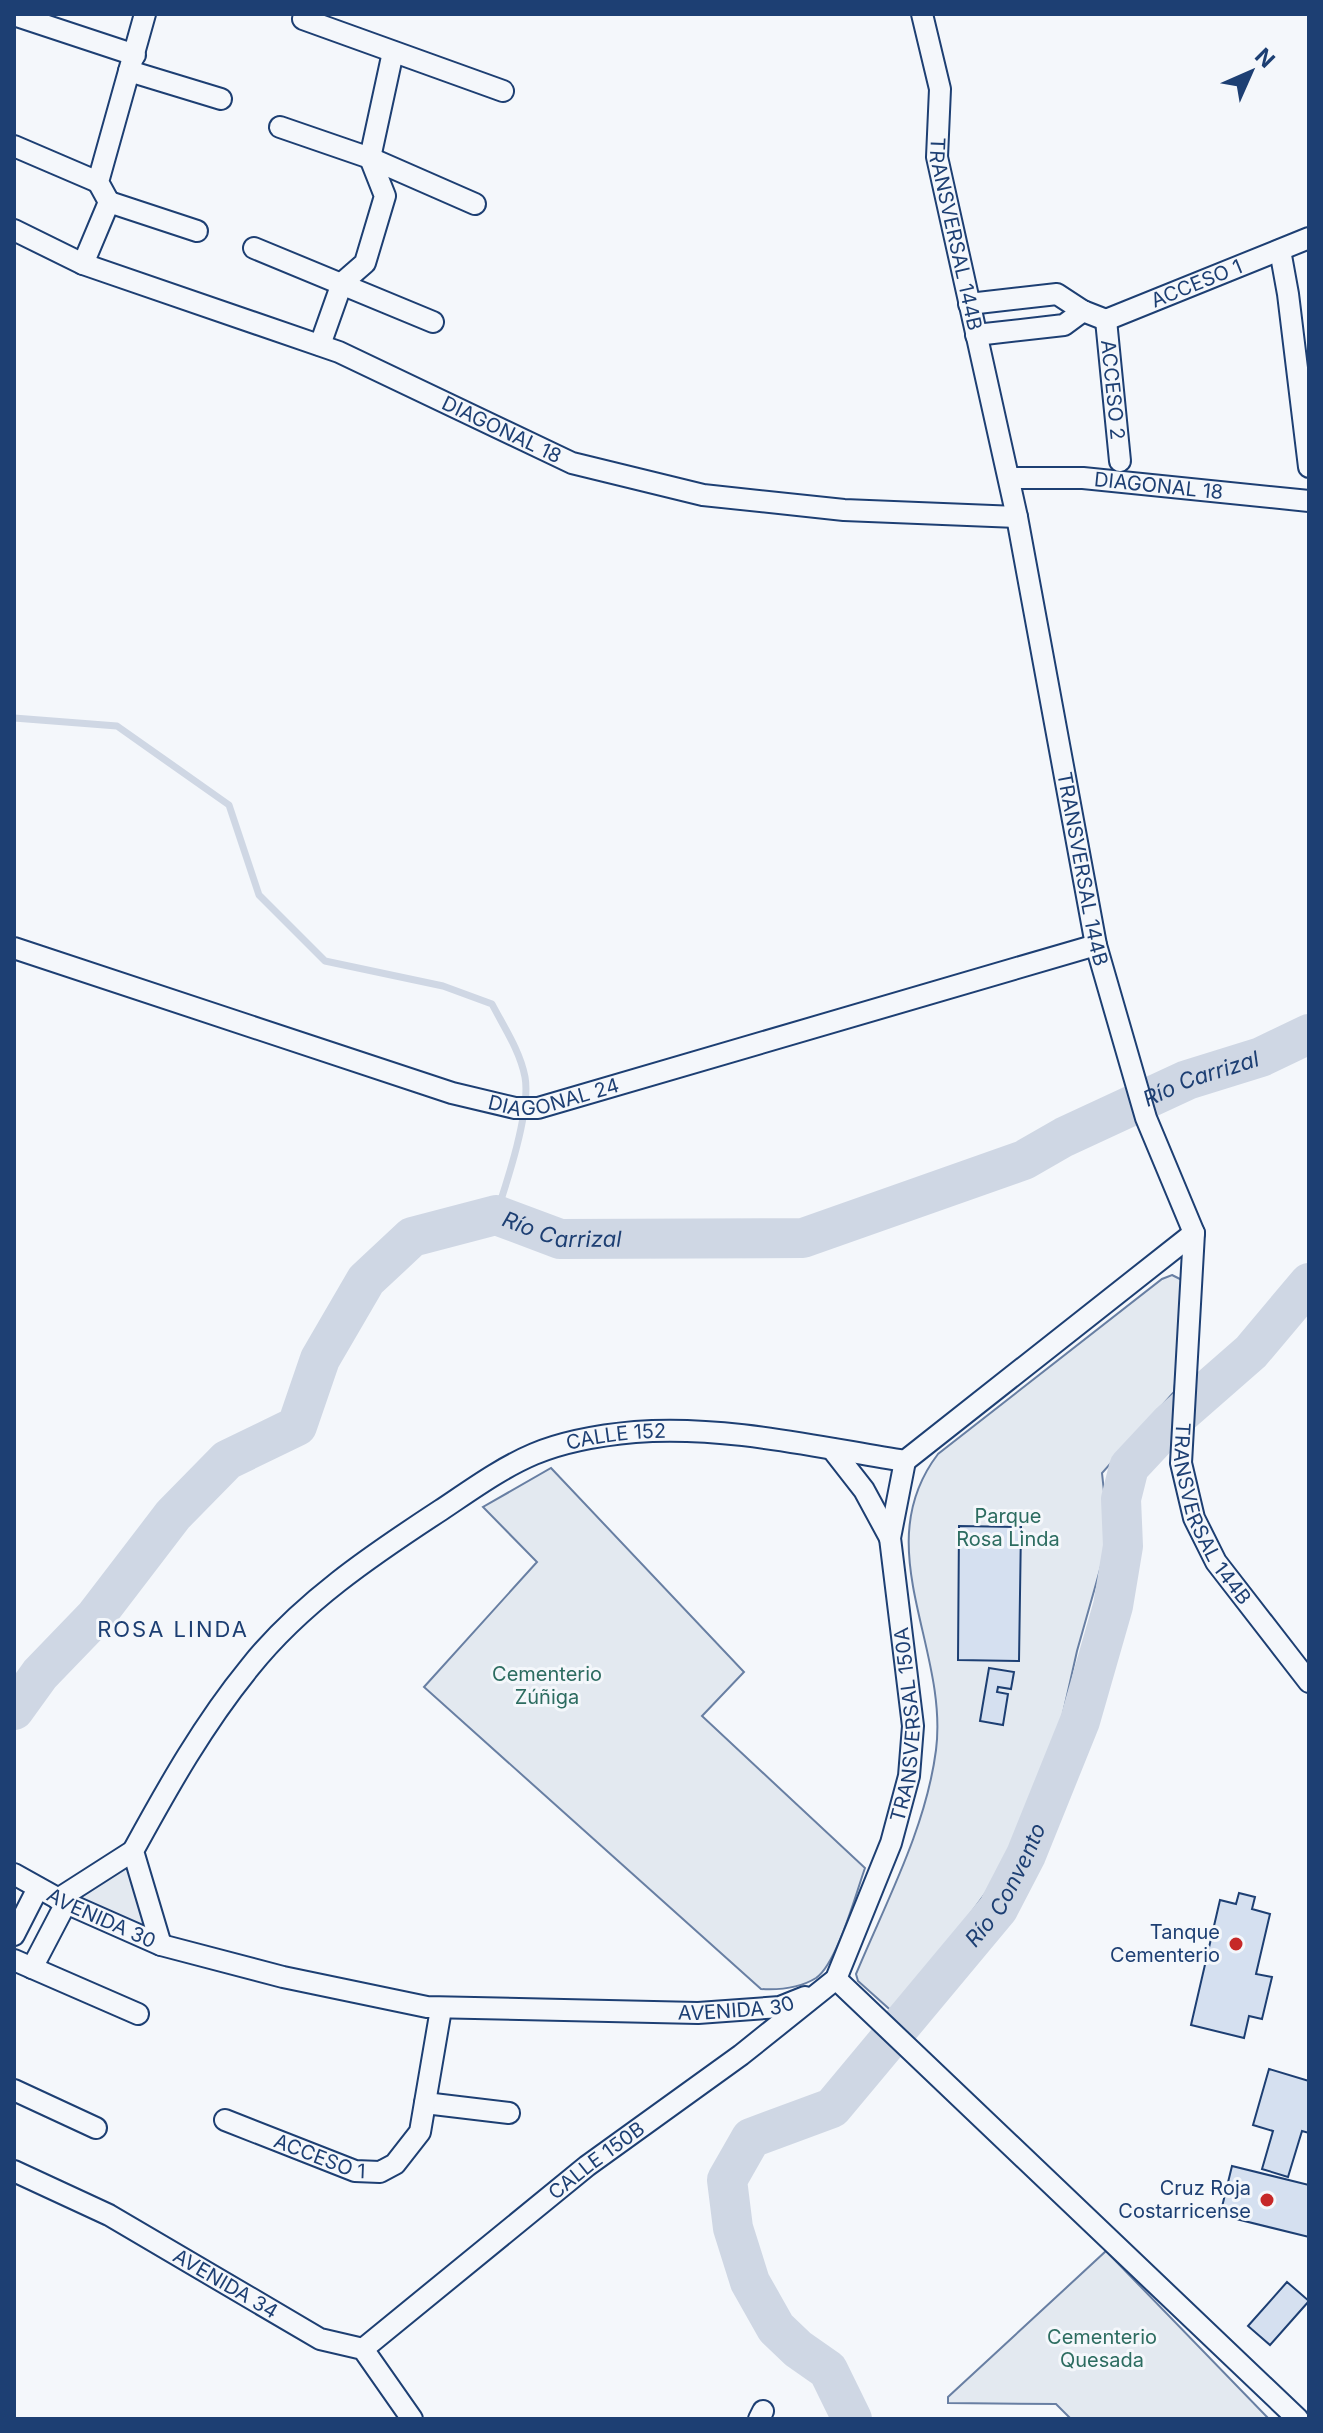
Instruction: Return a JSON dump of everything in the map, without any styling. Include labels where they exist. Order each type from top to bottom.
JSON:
[{"type":"street","points":[[98,182],[145,14]]},
{"type":"street","name":"TRANSVERSAL 144B","points":[[922,14],[940,89],[937,157],[1017,517],[1096,945],[1146,1118],[1194,1233],[1181,1463],[1194,1518],[1216,1562],[1309,1682]]},
{"type":"street","points":[[14,15],[221,99]]},
{"type":"street","points":[[303,19],[503,91]]},
{"type":"street","points":[[320,345],[342,283],[365,263],[385,196],[370,158],[393,52]]},
{"type":"street","points":[[280,127],[370,158],[475,204]]},
{"type":"street","points":[[14,146],[98,182],[109,202],[197,231]]},
{"type":"street","points":[[83,264],[109,202]]},
{"type":"street","name":"DIAGONAL 18","points":[[14,230],[83,264],[320,345],[572,463],[703,495],[844,510],[1017,517]]},
{"type":"street","name":"ACCESO 1","points":[[1106,320],[1309,238]]},
{"type":"street","points":[[254,248],[433,322]]},
{"type":"street","points":[[1280,250],[1309,467]]},
{"type":"street","points":[[969,304],[1057,294],[1083,311],[1106,320]]},
{"type":"street","points":[[976,335],[1064,325],[1083,311]]},
{"type":"street","name":"ACCESO 2","points":[[1106,320],[1120,461]]},
{"type":"street","name":"DIAGONAL 18","points":[[1009,478],[1083,478],[1309,501]]},
{"type":"street","name":"DIAGONAL 24","points":[[14,948],[452,1093],[515,1108],[538,1108],[1096,945]]},
{"type":"street","points":[[905,1461],[1194,1233]]},
{"type":"street","name":"CALLE 152","points":[[62,1901],[133,1851],[198,1738],[250,1666],[280,1633],[371,1557],[499,1473],[551,1448],[638,1432],[768,1438],[905,1461]]},
{"type":"street","points":[[832,1449],[864,1490],[890,1538]]},
{"type":"street","name":"TRANSVERSAL 150A","points":[[836,1979],[903,1809],[911,1763],[913,1726],[890,1538],[905,1461]]},
{"type":"street","points":[[133,1851],[161,1945]]},
{"type":"street","name":"AVENIDA 30","points":[[14,1874],[62,1901],[161,1945],[283,1977],[441,2009],[624,2014],[729,2011],[780,2007],[836,1979]]},
{"type":"street","points":[[14,1935],[38,1888]]},
{"type":"street","points":[[62,1901],[20,1965],[138,2014]]},
{"type":"street","points":[[836,1979],[1298,2419]]},
{"type":"street","name":"CALLE 150B","points":[[363,2349],[587,2166],[741,2055],[836,1979]]},
{"type":"street","name":"ACCESO 1","points":[[225,2120],[355,2171],[380,2172],[409,2149],[420,2132],[441,2009]]},
{"type":"street","points":[[14,2090],[96,2128]]},
{"type":"street","points":[[425,2103],[509,2113]]},
{"type":"street","name":"AVENIDA 34","points":[[14,2171],[109,2215],[320,2339],[363,2349]]},
{"type":"street","points":[[363,2349],[412,2419]]},
{"type":"green space","name":"Parque Rosa Linda","points":[[1172,1275],[1184,1281],[1186,1291],[1174,1392],[1102,1473],[1109,1538],[1077,1651],[1053,1758],[1009,1861],[896,2015],[858,1981],[856,1974],[924,1808],[936,1750],[937,1712],[932,1673],[910,1561],[910,1525],[918,1489],[938,1454],[1162,1279]]},
{"type":"green space","name":"Cementerio Zúñiga","points":[[551,1468],[744,1672],[702,1716],[865,1868],[845,1927],[831,1958],[816,1978],[790,1988],[761,1989],[424,1687],[537,1562],[483,1507]]},
{"type":"green space","points":[[129,1864],[147,1932],[74,1898]]},
{"type":"green space","name":"Cementerio Quesada","points":[[1106,2251],[1269,2419],[1071,2419],[1056,2404],[948,2403],[948,2397]]},
{"type":"building","points":[[959,1526],[1021,1527],[1019,1661],[958,1660]]},
{"type":"building","points":[[989,1668],[1014,1672],[1011,1689],[998,1687],[997,1692],[1008,1694],[1003,1725],[980,1721]]},
{"type":"building","name":"Tanque Cementerio","points":[[1239,1893],[1255,1897],[1252,1909],[1270,1914],[1256,1974],[1272,1977],[1262,2019],[1249,2016],[1244,2038],[1191,2025],[1220,1900],[1236,1904]]},
{"type":"building","points":[[1269,2069],[1309,2081],[1309,2133],[1302,2131],[1288,2177],[1262,2169],[1273,2131],[1253,2125]]},
{"type":"building","name":"Cruz Roja Costarricense","points":[[1232,2166],[1309,2185],[1309,2237],[1220,2215]]},
{"type":"building","points":[[1287,2282],[1309,2301],[1270,2345],[1248,2326]]},
{"type":"waterway","points":[[14,718],[117,726],[229,805],[259,895],[325,961],[443,986],[492,1004],[519,1058],[526,1091],[517,1146],[496,1215]]},
{"type":"waterway","name":"Río Carrizal","points":[[14,1710],[40,1674],[95,1617],[173,1515],[227,1460],[297,1426],[320,1359],[366,1280],[412,1237],[496,1215],[560,1239],[803,1238],[1024,1160],[1064,1137],[1187,1080],[1261,1057],[1309,1034]]},
{"type":"waterway","name":"Río Convento","points":[[852,2419],[828,2370],[798,2349],[776,2328],[750,2282],[733,2228],[727,2180],[751,2138],[832,2108],[998,1909],[1026,1855],[1080,1721],[1113,1606],[1123,1546],[1121,1499],[1129,1467],[1171,1422],[1251,1352],[1309,1283]]},
{"type":"place","name":"Tanque Cementerio","points":[[1236,1944]]},
{"type":"place","name":"Cruz Roja Costarricense","points":[[1267,2200]]},
{"type":"district","name":"ROSA LINDA","points":[[173,1629]]}]
